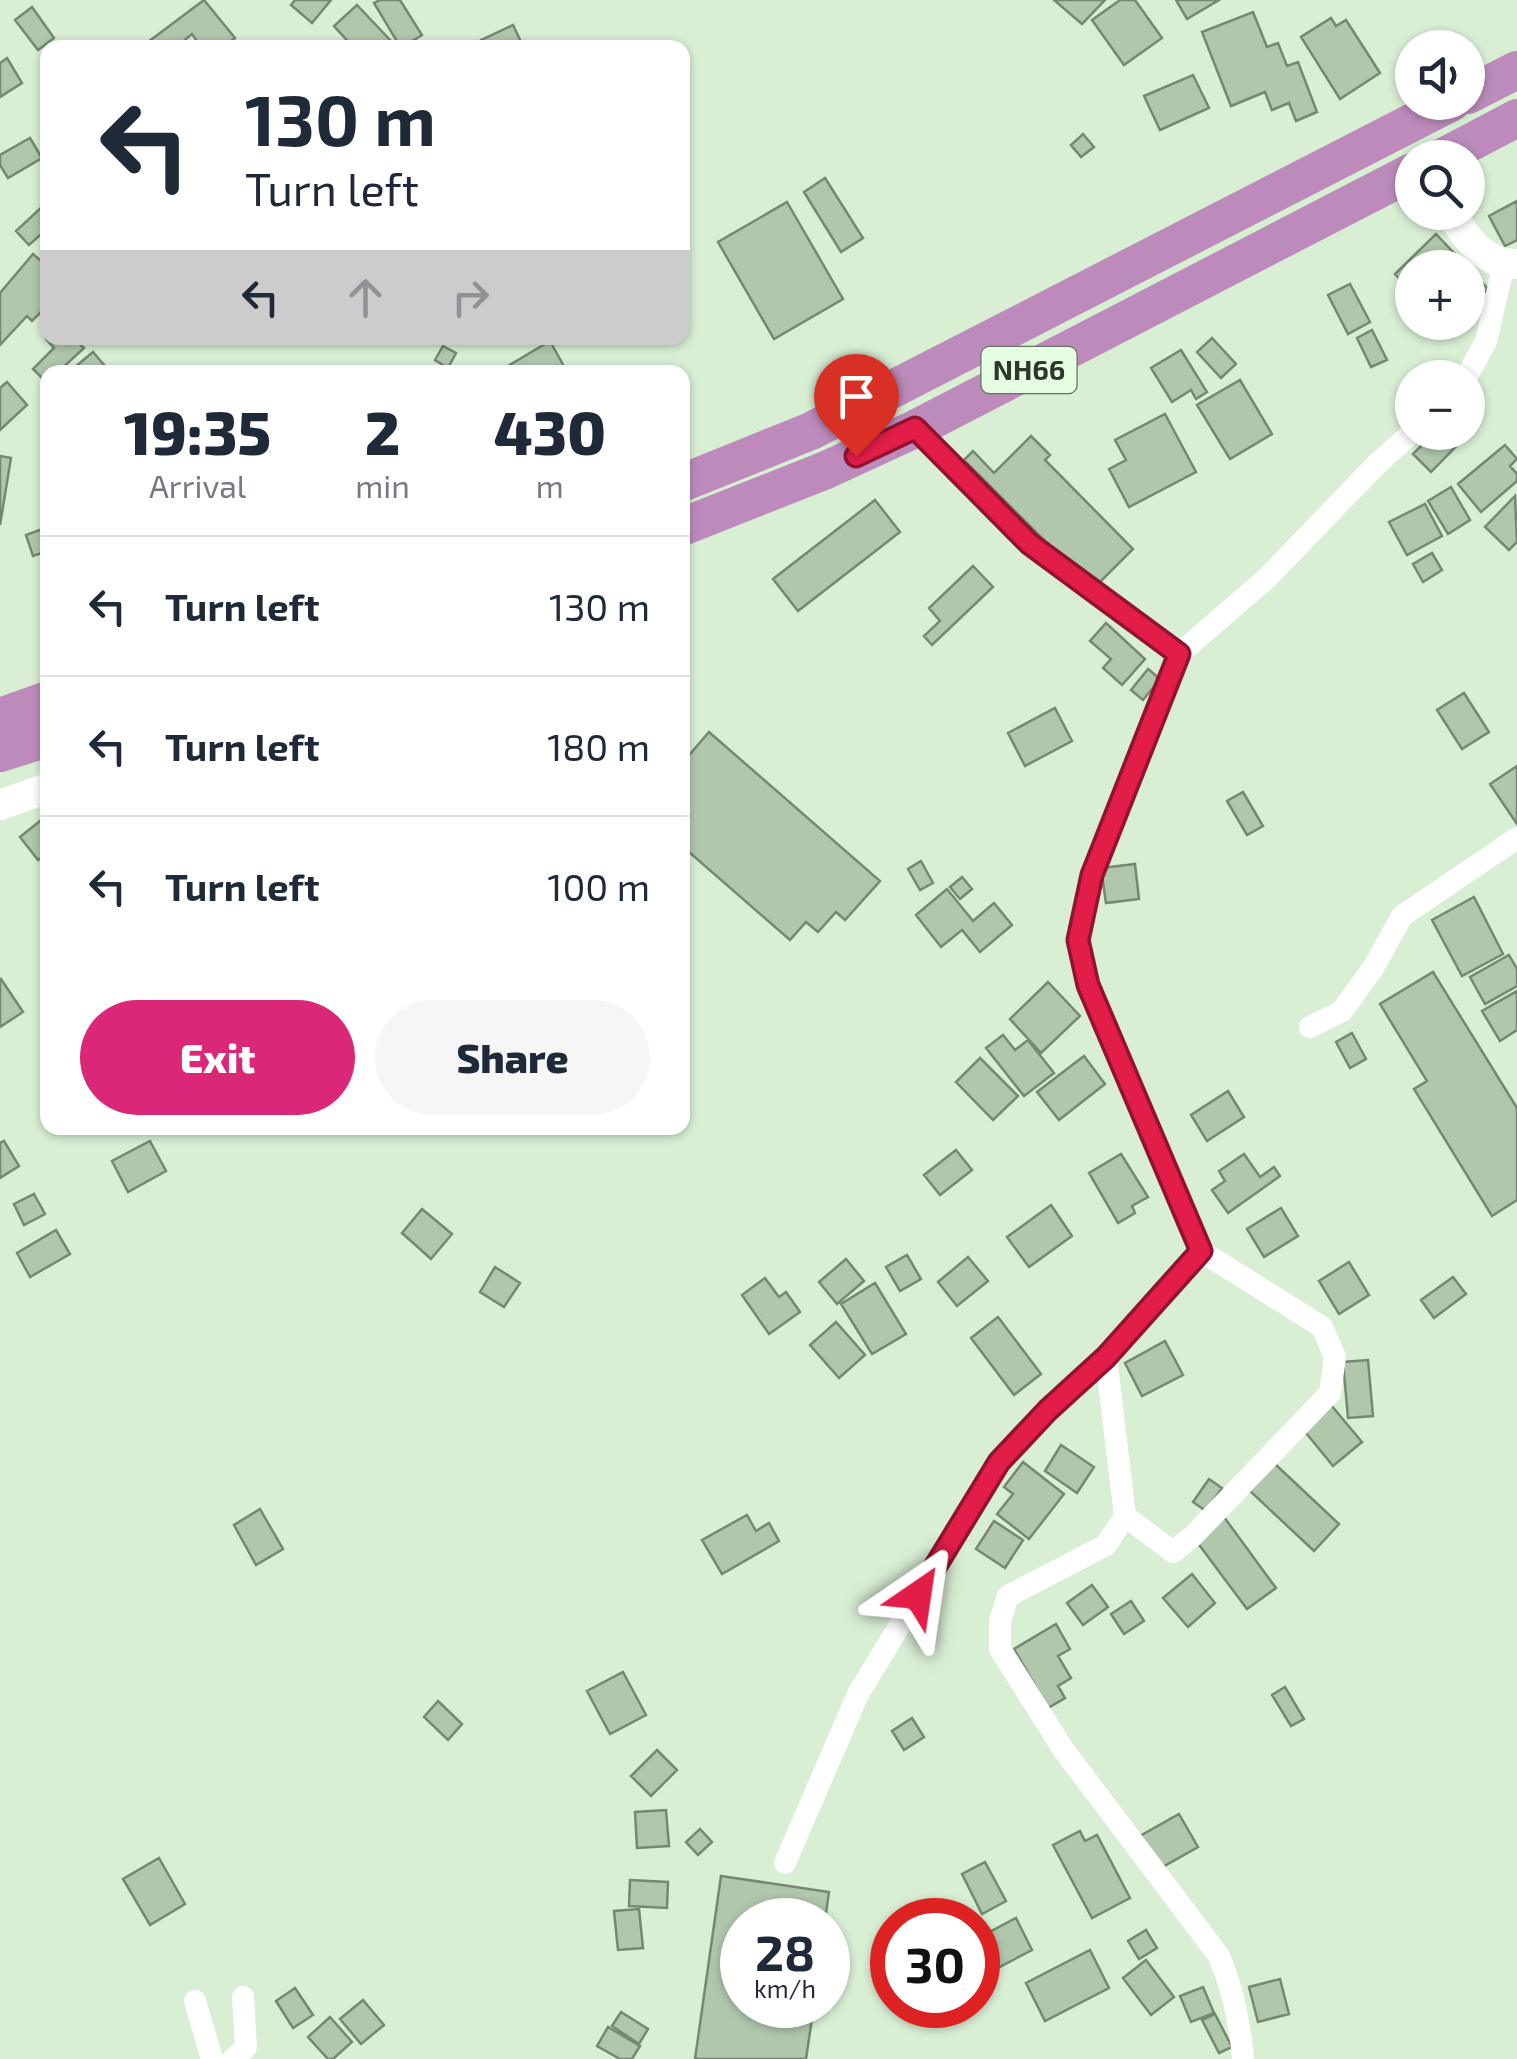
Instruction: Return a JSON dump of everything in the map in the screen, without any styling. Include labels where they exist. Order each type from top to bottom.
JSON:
[{"type":"highway","points":[[1485,86],[1517,70]]},
{"type":"highway","points":[[1475,140],[1517,118]]},
{"type":"highway","name":"NH66","points":[[690,480],[810,431],[1417,120]]},
{"type":"highway","name":"NH66","points":[[690,524],[826,470],[915,428],[1395,181]]},
{"type":"highway","points":[[0,717],[40,703]]},
{"type":"highway","points":[[0,752],[40,740]]},
{"type":"street","points":[[1348,156],[1368,195],[1395,194]]},
{"type":"street","points":[[1461,230],[1468,242],[1510,264],[1486,341],[1476,360]]},
{"type":"street","points":[[915,428],[1030,544],[1179,654]]},
{"type":"street","points":[[1124,1516],[1174,1552],[1330,1393],[1335,1357],[1322,1327],[1201,1251],[1088,985],[1078,940],[1092,875],[1179,654],[1267,578],[1395,448]]},
{"type":"street","points":[[0,805],[40,791]]},
{"type":"street","points":[[1310,1027],[1342,1011],[1373,968],[1402,916],[1517,838]]},
{"type":"street","points":[[785,1863],[858,1694],[999,1462],[1106,1357],[1201,1251]]},
{"type":"street","points":[[1106,1357],[1124,1516],[1106,1545],[1008,1596],[1000,1621],[1000,1649],[1062,1749],[1218,1956],[1240,2026],[1243,2059]]},
{"type":"street","points":[[233,2059],[246,2046],[243,1996]]},
{"type":"street","points":[[195,2001],[212,2059]]},
{"type":"building","points":[[204,0],[235,38],[196,40],[192,34],[185,40],[151,40]]},
{"type":"building","points":[[295,0],[331,0],[312,23],[291,5]]},
{"type":"building","points":[[400,0],[422,35],[414,40],[396,40],[374,3]]},
{"type":"building","points":[[1054,0],[1105,0],[1082,24]]},
{"type":"building","points":[[1120,0],[1135,0],[1162,38],[1124,65],[1092,20]]},
{"type":"building","points":[[1176,0],[1219,0],[1187,19]]},
{"type":"building","points":[[357,5],[390,40],[347,40],[334,26]]},
{"type":"building","points":[[32,7],[54,38],[40,40],[38,50],[15,20]]},
{"type":"building","points":[[1253,12],[1267,47],[1278,43],[1287,66],[1298,62],[1317,112],[1296,121],[1289,103],[1272,110],[1265,92],[1231,106],[1202,32]]},
{"type":"building","points":[[1331,18],[1336,26],[1346,20],[1380,73],[1340,99],[1301,37]]},
{"type":"building","points":[[513,25],[520,40],[481,40]]},
{"type":"building","points":[[7,58],[22,83],[0,97],[0,63]]},
{"type":"building","points":[[1193,75],[1209,108],[1160,130],[1144,96]]},
{"type":"building","points":[[1083,134],[1094,147],[1081,157],[1071,145]]},
{"type":"building","points":[[30,138],[40,159],[8,178],[0,165],[0,155]]},
{"type":"building","points":[[825,178],[863,238],[841,252],[804,192]]},
{"type":"building","points":[[1517,201],[1517,240],[1505,246],[1489,216]]},
{"type":"building","points":[[787,202],[843,299],[774,339],[718,242]]},
{"type":"building","points":[[40,209],[40,235],[29,245],[16,231]]},
{"type":"building","points":[[1436,234],[1451,250],[1420,250]]},
{"type":"building","points":[[33,254],[40,260],[40,313],[32,321],[27,316],[0,345],[0,293]]},
{"type":"building","points":[[1350,284],[1370,322],[1348,334],[1328,295]]},
{"type":"building","points":[[1372,330],[1387,360],[1371,367],[1357,338]]},
{"type":"building","points":[[1212,338],[1236,364],[1221,378],[1197,352]]},
{"type":"building","points":[[51,345],[84,348],[66,365],[40,365],[40,376],[33,369],[54,348]]},
{"type":"building","points":[[543,345],[552,345],[563,365],[510,365]]},
{"type":"building","points":[[443,346],[456,353],[450,365],[435,360]]},
{"type":"building","points":[[1181,350],[1207,392],[1196,399],[1191,390],[1172,402],[1151,368]]},
{"type":"building","points":[[93,352],[104,365],[77,365]]},
{"type":"building","points":[[1240,380],[1272,434],[1230,459],[1197,405]]},
{"type":"building","points":[[7,382],[27,405],[0,430],[0,388]]},
{"type":"building","points":[[1165,414],[1196,472],[1129,507],[1109,469],[1126,460],[1115,440]]},
{"type":"building","points":[[1031,436],[1050,455],[1045,460],[1133,549],[1093,589],[964,460],[973,451],[994,473]]},
{"type":"building","points":[[1505,445],[1517,459],[1510,466],[1517,481],[1481,512],[1458,484]]},
{"type":"building","points":[[1417,450],[1452,450],[1431,472],[1413,454]]},
{"type":"building","points":[[0,456],[11,458],[0,525]]},
{"type":"building","points":[[1451,487],[1470,520],[1448,534],[1428,501]]},
{"type":"building","points":[[1515,496],[1517,542],[1509,550],[1485,527]]},
{"type":"building","points":[[875,500],[900,532],[798,611],[773,579]]},
{"type":"building","points":[[1425,504],[1442,536],[1407,555],[1389,522]]},
{"type":"building","points":[[40,530],[40,554],[33,556],[26,535]]},
{"type":"building","points":[[1432,553],[1442,570],[1423,582],[1413,564]]},
{"type":"building","points":[[973,566],[993,587],[932,645],[924,636],[940,621],[929,608]]},
{"type":"building","points":[[1106,623],[1145,659],[1122,685],[1103,668],[1111,659],[1090,641]]},
{"type":"building","points":[[1148,669],[1160,679],[1143,700],[1131,690]]},
{"type":"building","points":[[1464,693],[1489,732],[1462,749],[1437,710]]},
{"type":"building","points":[[1055,708],[1072,741],[1025,766],[1008,733]]},
{"type":"building","points":[[709,732],[880,881],[845,920],[836,912],[818,932],[806,922],[790,940],[690,853],[690,754]]},
{"type":"building","points":[[1517,766],[1517,824],[1490,784]]},
{"type":"building","points":[[1243,792],[1263,826],[1247,835],[1227,801]]},
{"type":"building","points":[[40,821],[40,859],[38,860],[20,837]]},
{"type":"building","points":[[921,861],[933,883],[920,890],[908,869]]},
{"type":"building","points":[[1135,864],[1139,899],[1106,903],[1101,868]]},
{"type":"building","points":[[962,877],[972,889],[960,899],[950,887]]},
{"type":"building","points":[[947,889],[973,921],[994,903],[1012,925],[980,952],[962,930],[941,947],[916,915]]},
{"type":"building","points":[[1474,897],[1503,954],[1462,976],[1432,920]]},
{"type":"building","points":[[1509,955],[1517,969],[1517,986],[1485,1004],[1470,977]]},
{"type":"building","points":[[1433,972],[1517,1108],[1517,1200],[1492,1216],[1414,1089],[1427,1081],[1380,1004]]},
{"type":"building","points":[[0,980],[23,1012],[0,1027]]},
{"type":"building","points":[[1048,982],[1080,1016],[1041,1053],[1010,1019]]},
{"type":"building","points":[[1517,991],[1517,1030],[1500,1041],[1482,1011]]},
{"type":"building","points":[[1352,1033],[1366,1059],[1350,1068],[1336,1042]]},
{"type":"building","points":[[1003,1035],[1015,1050],[1028,1040],[1054,1073],[1024,1096],[986,1048]]},
{"type":"building","points":[[1084,1056],[1105,1084],[1059,1120],[1037,1092]]},
{"type":"building","points":[[980,1058],[1018,1096],[993,1120],[956,1082]]},
{"type":"building","points":[[1228,1091],[1244,1117],[1207,1141],[1191,1115]]},
{"type":"building","points":[[4,1141],[19,1166],[0,1178],[0,1143]]},
{"type":"building","points":[[150,1141],[166,1171],[128,1192],[112,1161]]},
{"type":"building","points":[[956,1150],[972,1170],[940,1195],[924,1175]]},
{"type":"building","points":[[1121,1154],[1148,1197],[1132,1206],[1135,1213],[1118,1223],[1089,1173]]},
{"type":"building","points":[[1244,1154],[1260,1177],[1274,1167],[1280,1176],[1228,1213],[1212,1190],[1225,1181],[1219,1171]]},
{"type":"building","points":[[34,1194],[45,1214],[24,1225],[14,1204]]},
{"type":"building","points":[[1051,1205],[1072,1236],[1029,1267],[1007,1237]]},
{"type":"building","points":[[1281,1208],[1298,1236],[1264,1257],[1247,1229]]},
{"type":"building","points":[[422,1209],[452,1234],[431,1259],[402,1233]]},
{"type":"building","points":[[56,1230],[70,1254],[30,1277],[17,1253]]},
{"type":"building","points":[[907,1255],[921,1279],[900,1291],[886,1267]]},
{"type":"building","points":[[968,1257],[988,1281],[957,1306],[938,1282]]},
{"type":"building","points":[[846,1259],[864,1281],[837,1304],[819,1282]]},
{"type":"building","points":[[1349,1262],[1369,1295],[1339,1314],[1319,1281]]},
{"type":"building","points":[[495,1267],[520,1283],[504,1307],[480,1292]]},
{"type":"building","points":[[1453,1277],[1466,1294],[1434,1318],[1421,1300]]},
{"type":"building","points":[[765,1278],[779,1297],[786,1292],[800,1312],[769,1334],[742,1295]]},
{"type":"building","points":[[875,1283],[906,1334],[872,1354],[841,1304]]},
{"type":"building","points":[[998,1317],[1041,1374],[1014,1395],[971,1338]]},
{"type":"building","points":[[836,1322],[865,1355],[839,1378],[810,1345]]},
{"type":"building","points":[[1165,1341],[1183,1375],[1142,1396],[1125,1363]]},
{"type":"building","points":[[1368,1360],[1373,1416],[1348,1418],[1343,1362]]},
{"type":"building","points":[[1331,1405],[1362,1442],[1333,1466],[1302,1428]]},
{"type":"building","points":[[1061,1445],[1094,1467],[1077,1493],[1045,1471]]},
{"type":"building","points":[[1023,1462],[1064,1494],[1029,1539],[997,1514],[1013,1494],[1004,1487]]},
{"type":"building","points":[[1275,1464],[1339,1524],[1314,1551],[1250,1491]]},
{"type":"building","points":[[1209,1479],[1222,1488],[1206,1511],[1193,1502]]},
{"type":"building","points":[[260,1509],[283,1549],[256,1565],[234,1525]]},
{"type":"building","points":[[747,1515],[756,1531],[769,1523],[779,1541],[722,1574],[702,1540]]},
{"type":"building","points":[[1224,1517],[1276,1588],[1247,1609],[1194,1538]]},
{"type":"building","points":[[994,1521],[1023,1540],[1005,1568],[976,1549]]},
{"type":"building","points":[[1192,1574],[1215,1603],[1188,1627],[1163,1598]]},
{"type":"building","points":[[1092,1585],[1108,1607],[1083,1625],[1067,1603]]},
{"type":"building","points":[[1131,1601],[1144,1621],[1124,1634],[1111,1614]]},
{"type":"building","points":[[1056,1624],[1070,1649],[1058,1656],[1071,1678],[1058,1686],[1065,1698],[1048,1708],[1014,1649]]},
{"type":"building","points":[[623,1672],[646,1715],[610,1734],[587,1691]]},
{"type":"building","points":[[1285,1687],[1304,1719],[1291,1726],[1272,1695]]},
{"type":"building","points":[[438,1701],[462,1724],[448,1740],[424,1717]]},
{"type":"building","points":[[912,1718],[924,1737],[904,1750],[892,1731]]},
{"type":"building","points":[[657,1750],[677,1770],[651,1796],[631,1776]]},
{"type":"building","points":[[666,1810],[669,1846],[637,1848],[635,1812]]},
{"type":"building","points":[[1179,1814],[1198,1847],[1159,1869],[1140,1836]]},
{"type":"building","points":[[700,1829],[712,1842],[698,1855],[686,1842]]},
{"type":"building","points":[[1080,1831],[1085,1841],[1097,1835],[1130,1898],[1092,1918],[1053,1845]]},
{"type":"building","points":[[159,1858],[185,1904],[150,1925],[123,1879]]},
{"type":"building","points":[[985,1862],[1006,1901],[1000,1904],[1000,1898],[974,1898],[962,1874]]},
{"type":"building","points":[[721,1876],[829,1892],[828,1898],[720,1898],[720,2028],[811,2028],[806,2059],[695,2059]]},
{"type":"building","points":[[630,1880],[668,1882],[667,1908],[629,1906]]},
{"type":"building","points":[[639,1909],[643,1948],[618,1950],[614,1911]]},
{"type":"building","points":[[1016,1918],[1032,1950],[1000,1967],[1000,1926]]},
{"type":"building","points":[[1146,1930],[1157,1948],[1139,1959],[1128,1941]]},
{"type":"building","points":[[1090,1950],[1109,1988],[1045,2021],[1026,1983]]},
{"type":"building","points":[[1146,1960],[1174,1997],[1151,2015],[1123,1978]]},
{"type":"building","points":[[1280,1979],[1289,2014],[1258,2022],[1249,1987]]},
{"type":"building","points":[[1203,1987],[1214,2013],[1191,2022],[1180,1996]]},
{"type":"building","points":[[295,1988],[313,2015],[293,2028],[276,2001]]},
{"type":"building","points":[[363,2000],[384,2025],[361,2044],[340,2019]]},
{"type":"building","points":[[621,2012],[648,2029],[639,2044],[612,2026]]},
{"type":"building","points":[[1215,2014],[1232,2047],[1219,2053],[1202,2020]]},
{"type":"building","points":[[330,2017],[352,2042],[333,2059],[328,2059],[308,2037]]},
{"type":"building","points":[[608,2027],[640,2046],[632,2059],[620,2059],[597,2046]]},
{"type":"route","points":[[856,456],[915,428],[1030,544],[1179,654],[1092,875],[1078,940],[1088,985],[1201,1251],[1106,1357],[999,1462],[918,1595]]}]
